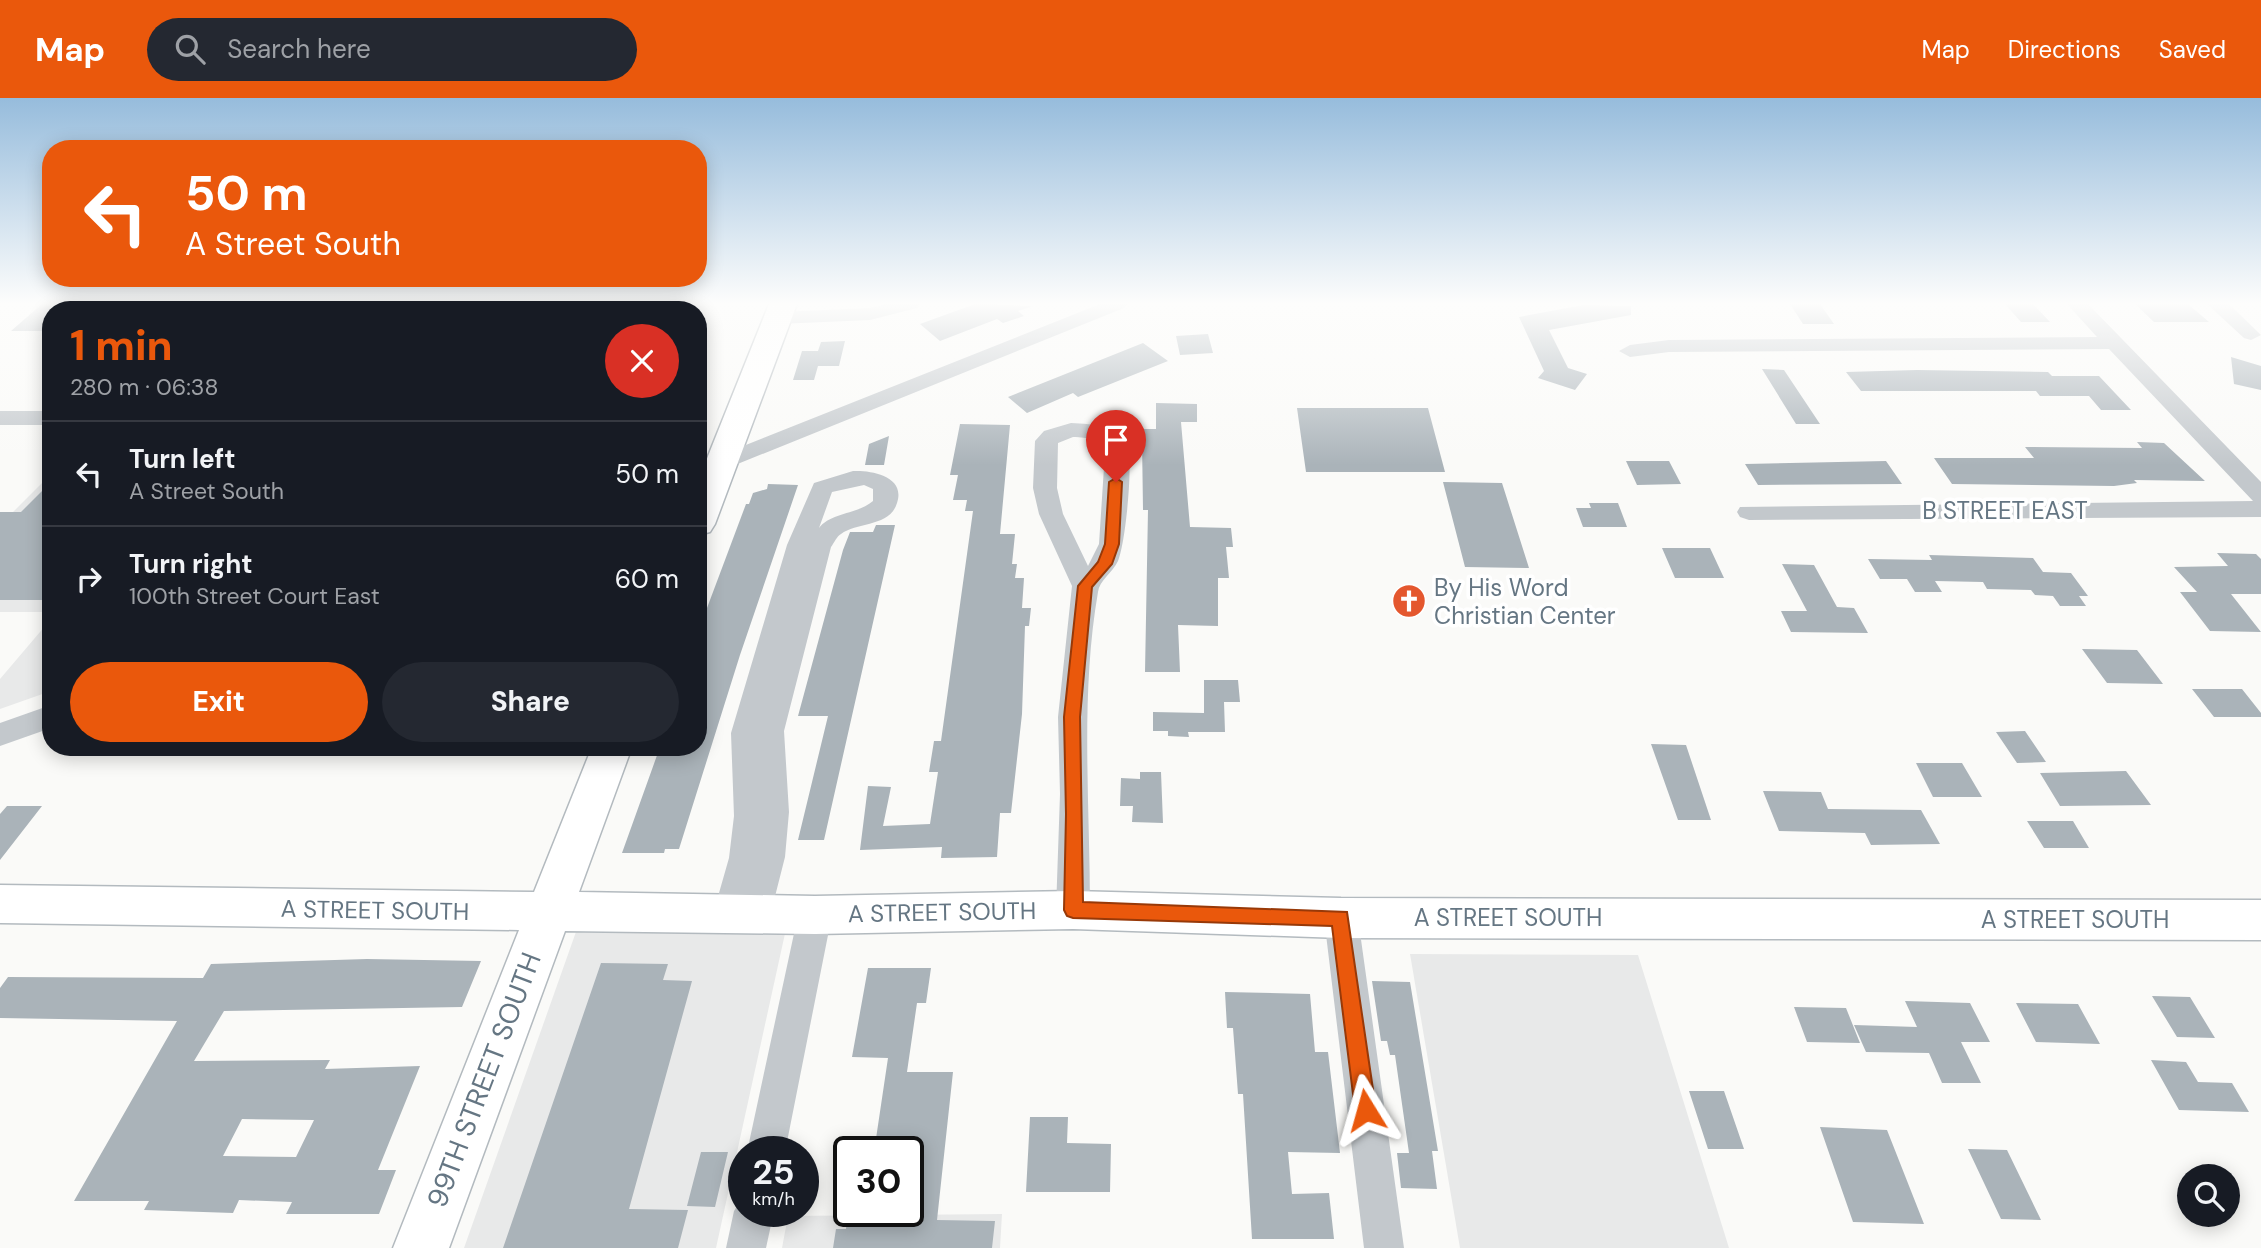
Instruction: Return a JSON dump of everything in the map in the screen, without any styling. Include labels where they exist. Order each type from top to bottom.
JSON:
[{"type":"street","points":[[710,469],[759,358]]},
{"type":"street","points":[[710,469],[985,358]]},
{"type":"street","points":[[2129,358],[2261,496]]},
{"type":"street","points":[[0,418],[42,418]]},
{"type":"street","points":[[1073,910],[1075,806],[1072,717],[1085,586],[1051,514],[1045,488],[1047,441],[1052,436],[1071,430],[1095,431],[1107,437],[1116,452],[1112,544],[1104,564],[1085,586]]},
{"type":"street","points":[[845,478],[871,479],[878,482],[886,492],[885,504],[872,515],[832,528],[819,546],[769,731],[774,812],[769,857],[743,914],[750,816],[746,733],[800,545],[822,488],[845,478]]},
{"type":"street","name":"B STREET EAST","points":[[1749,512],[2261,509]]},
{"type":"street","points":[[0,735],[42,719]]},
{"type":"street","name":"99TH STREET SOUTH","points":[[421,1248],[609,756]]},
{"type":"street","name":"A STREET SOUTH","points":[[0,904],[815,915],[1073,910],[1341,918],[2261,920]]},
{"type":"street","points":[[769,1136],[815,915]]},
{"type":"street","points":[[1341,918],[1384,1248]]},
{"type":"street","points":[[746,1248],[751,1227]]},
{"type":"shaded area","points":[[42,483],[42,612],[0,612],[0,525]]},
{"type":"shaded area","points":[[42,630],[42,694],[0,709],[0,679]]},
{"type":"shaded area","points":[[577,929],[786,929],[741,1136],[728,1136],[728,1193],[716,1248],[464,1248]]},
{"type":"shaded area","points":[[1410,954],[1638,955],[1729,1248],[1460,1248]]},
{"type":"shaded area","points":[[1002,1214],[1000,1248],[782,1248],[786,1227],[819,1227],[819,1216],[833,1216],[833,1227],[924,1227],[924,1215]]},
{"type":"building","points":[[800,358],[841,358],[839,366],[818,366],[814,380],[793,380]]},
{"type":"building","points":[[1106,358],[1163,358],[1168,361],[1078,397],[1073,393],[1027,413],[1008,397]]},
{"type":"building","points":[[1538,358],[1563,358],[1568,368],[1587,374],[1575,390],[1538,378],[1544,371]]},
{"type":"building","points":[[2231,358],[2261,366],[2261,390],[2234,384]]},
{"type":"building","points":[[1762,369],[1784,370],[1820,424],[1796,424]]},
{"type":"building","points":[[1846,372],[2048,372],[2052,376],[2099,376],[2131,410],[2101,410],[2089,396],[2040,396],[2036,391],[1861,391]]},
{"type":"building","points":[[1156,403],[1197,404],[1197,422],[1181,422],[1190,527],[1231,528],[1233,547],[1226,547],[1229,578],[1218,578],[1218,626],[1178,625],[1180,672],[1145,672],[1148,510],[1143,510],[1142,440],[1143,429],[1156,429]]},
{"type":"building","points":[[1297,408],[1428,408],[1445,472],[1306,472]]},
{"type":"building","points":[[960,424],[1010,425],[1000,534],[1015,534],[1012,564],[1017,564],[1015,578],[1024,578],[1022,608],[1031,608],[1029,626],[1025,626],[1022,714],[1011,813],[1000,813],[997,857],[941,858],[942,847],[860,850],[868,786],[891,787],[883,826],[930,824],[938,772],[929,772],[934,741],[941,741],[973,511],[965,511],[967,500],[953,500],[958,475],[950,475]]},
{"type":"building","points":[[889,436],[884,465],[865,465],[869,444]]},
{"type":"building","points":[[2137,442],[2164,443],[2205,481],[2134,480],[2137,483],[2114,486],[1952,484],[1934,458],[2034,458],[2025,447],[2142,448]]},
{"type":"building","points":[[1626,461],[1669,461],[1681,484],[1637,485]]},
{"type":"building","points":[[1886,461],[1902,484],[1758,485],[1745,464]]},
{"type":"building","points":[[1443,482],[1502,483],[1529,568],[1465,567]]},
{"type":"building","points":[[768,484],[798,485],[740,655],[679,849],[665,849],[664,853],[622,853],[657,756],[707,756],[707,608],[746,504],[749,504],[753,493],[767,489]]},
{"type":"building","points":[[42,491],[42,600],[0,600],[0,512],[21,512]]},
{"type":"building","points":[[1589,503],[1618,503],[1627,527],[1583,527],[1576,508],[1591,508]]},
{"type":"building","points":[[876,525],[895,525],[824,840],[798,840],[828,716],[798,716],[850,532],[873,532]]},
{"type":"building","points":[[1662,548],[1710,548],[1724,578],[1675,578]]},
{"type":"building","points":[[2217,553],[2256,554],[2261,559],[2261,594],[2231,594],[2261,632],[2210,631],[2180,592],[2197,592],[2174,567],[2228,566]]},
{"type":"building","points":[[1929,555],[2033,558],[2043,572],[2071,573],[2088,596],[2079,596],[2086,606],[2060,606],[2053,596],[2035,595],[2031,590],[1987,589],[1983,582],[1935,581],[1942,592],[1915,592],[1907,579],[1880,579],[1868,559],[1932,560]]},
{"type":"building","points":[[1782,564],[1814,565],[1837,607],[1854,608],[1868,633],[1791,632],[1781,611],[1807,611]]},
{"type":"building","points":[[2082,649],[2137,650],[2163,684],[2107,683]]},
{"type":"building","points":[[1204,680],[1238,680],[1240,702],[1224,702],[1225,732],[1188,732],[1189,737],[1168,736],[1168,731],[1153,731],[1153,712],[1204,713]]},
{"type":"building","points":[[2192,689],[2242,689],[2261,713],[2261,717],[2214,717]]},
{"type":"building","points":[[2025,731],[2046,762],[2017,763],[1996,732]]},
{"type":"building","points":[[1651,744],[1686,745],[1711,820],[1678,820]]},
{"type":"building","points":[[1916,763],[1962,763],[1982,797],[1933,797]]},
{"type":"building","points":[[2126,771],[2151,805],[2060,806],[2040,773]]},
{"type":"building","points":[[1140,772],[1161,772],[1163,823],[1132,822],[1133,806],[1120,806],[1121,778],[1140,779]]},
{"type":"building","points":[[1763,791],[1821,792],[1828,809],[1921,810],[1940,844],[1871,845],[1865,833],[1779,831]]},
{"type":"building","points":[[7,806],[42,806],[0,860],[0,814]]},
{"type":"building","points":[[2027,821],[2073,821],[2089,848],[2044,848]]},
{"type":"building","points":[[367,959],[481,961],[462,1007],[224,1011],[194,1061],[330,1060],[325,1069],[420,1066],[378,1170],[396,1170],[379,1214],[286,1214],[292,1202],[239,1200],[233,1213],[144,1210],[149,1201],[74,1201],[177,1021],[0,1018],[0,988],[8,977],[203,978],[211,964]],"holes":[[[242,1119],[314,1120],[296,1157],[223,1156]]]},
{"type":"building","points":[[601,963],[668,964],[663,980],[692,981],[629,1209],[688,1210],[678,1248],[503,1248]]},
{"type":"building","points":[[868,968],[931,968],[926,1003],[917,1003],[907,1072],[953,1072],[937,1220],[995,1221],[992,1248],[833,1248],[836,1229],[924,1227],[924,1136],[876,1136],[888,1058],[852,1057]]},
{"type":"building","points":[[1372,981],[1410,982],[1438,1151],[1432,1151],[1437,1189],[1401,1188],[1397,1153],[1409,1153],[1395,1055],[1390,1055],[1387,1041],[1381,1041]]},
{"type":"building","points":[[1225,992],[1310,994],[1315,1052],[1328,1052],[1340,1153],[1288,1152],[1292,1194],[1329,1193],[1334,1239],[1252,1239],[1243,1094],[1238,1094],[1233,1028],[1227,1028]]},
{"type":"building","points":[[2152,996],[2190,997],[2215,1038],[2177,1037]]},
{"type":"building","points":[[1905,1001],[1970,1003],[1990,1042],[1961,1042],[1981,1083],[1942,1083],[1929,1053],[1866,1052],[1854,1025],[1917,1027]]},
{"type":"building","points":[[2016,1003],[2078,1004],[2100,1044],[2036,1042]]},
{"type":"building","points":[[1794,1007],[1846,1008],[1860,1043],[1807,1042]]},
{"type":"building","points":[[2151,1060],[2186,1062],[2198,1082],[2232,1083],[2249,1112],[2179,1110]]},
{"type":"building","points":[[1689,1091],[1724,1091],[1744,1149],[1708,1149]]},
{"type":"building","points":[[1030,1117],[1068,1117],[1067,1143],[1111,1144],[1110,1192],[1026,1192]]},
{"type":"building","points":[[1820,1127],[1887,1130],[1924,1224],[1853,1222]]},
{"type":"building","points":[[1968,1149],[2007,1150],[2041,1220],[2001,1219]]},
{"type":"building","points":[[701,1152],[728,1152],[715,1207],[687,1206]]},
{"type":"place","name":"By His Word Christian Center","points":[[1409,601]]},
{"type":"route","points":[[1116,482],[1112,544],[1104,564],[1085,586],[1072,717],[1075,794],[1073,910],[1245,913],[1341,918],[1366,1110]]}]
